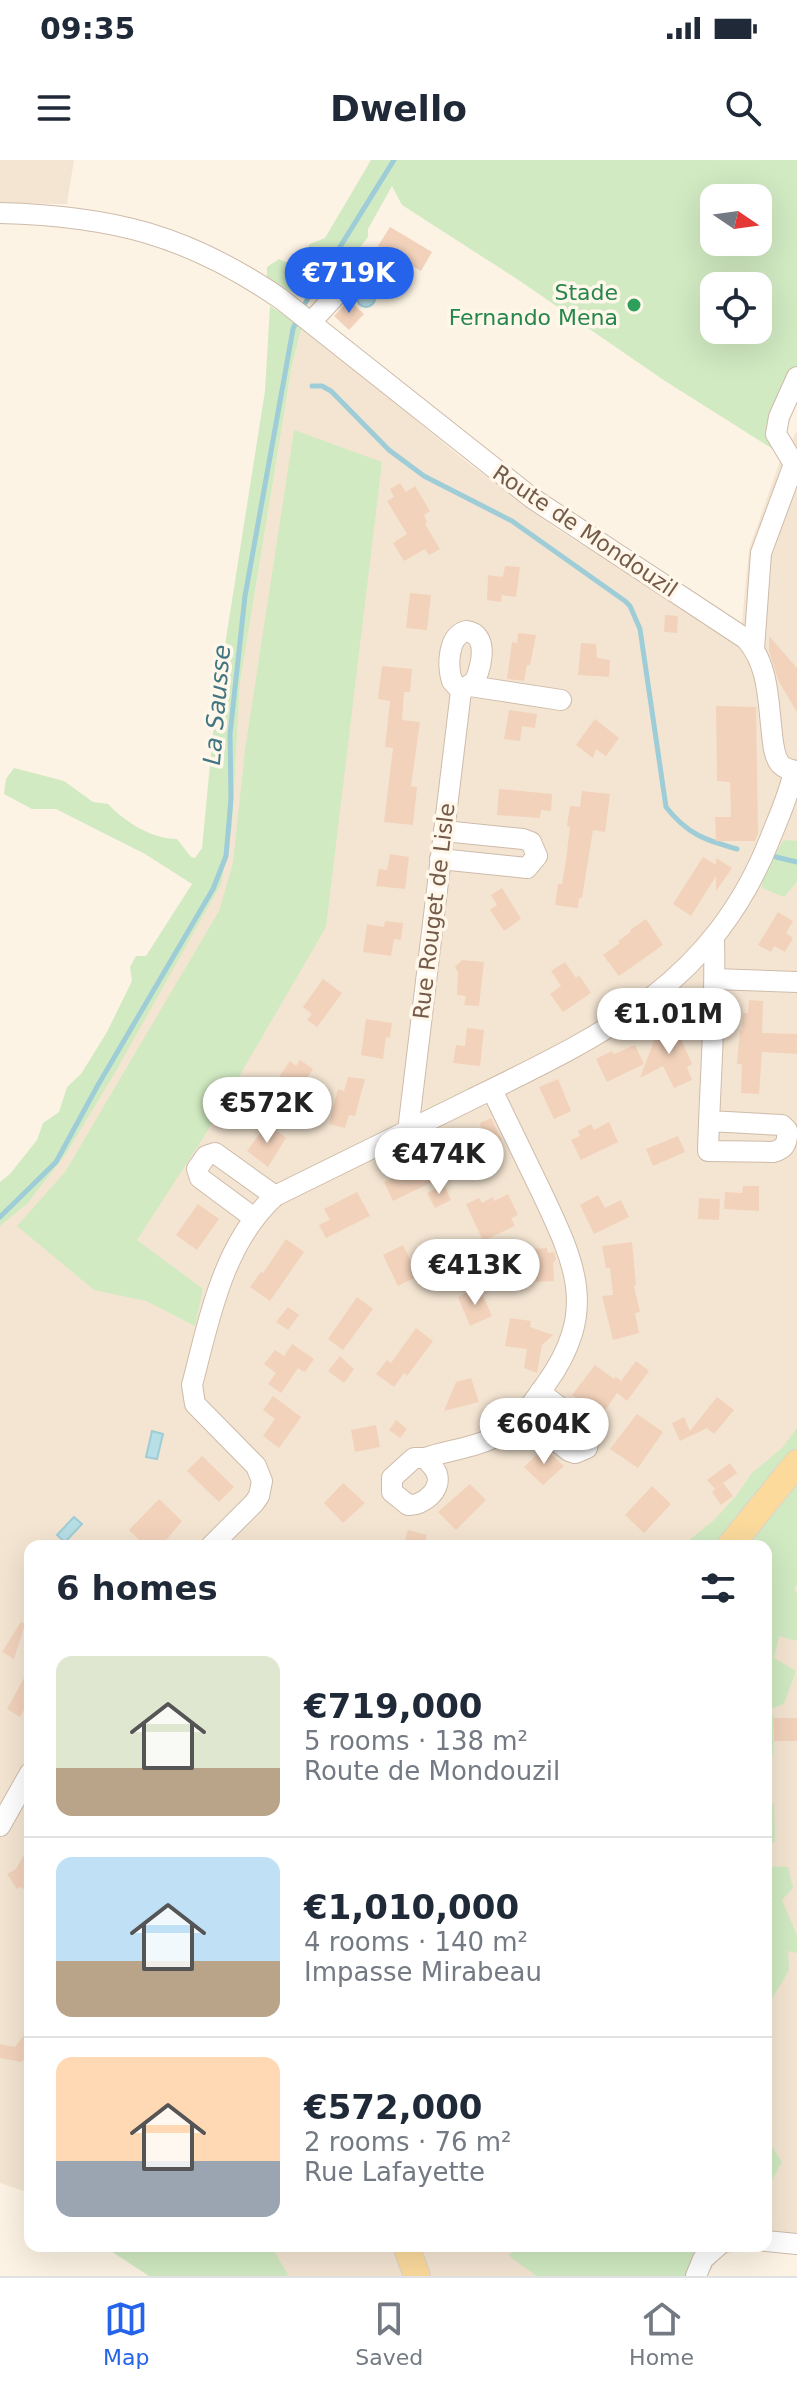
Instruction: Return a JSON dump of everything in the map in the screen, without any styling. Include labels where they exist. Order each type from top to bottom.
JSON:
[{"type":"main road","points":[[735,1540],[797,1463]]},
{"type":"main road","points":[[408,2252],[417,2276]]},
{"type":"street","name":"Route de Mondouzil","points":[[0,213],[74,217],[157,235],[228,265],[312,321],[532,498],[746,639],[754,649]]},
{"type":"street","points":[[312,321],[358,271],[374,270]]},
{"type":"street","points":[[217,1540],[254,1503],[262,1489],[262,1481],[256,1466],[195,1404],[191,1395],[192,1385],[220,1288],[239,1241],[254,1218],[275,1196],[567,1053],[617,1022],[672,982],[714,940],[760,865],[775,826],[790,768],[774,751],[766,680],[754,649],[761,553],[794,464],[776,434],[779,417],[797,377]]},
{"type":"street","name":"Rue Rouget de Lisle","points":[[408,1131],[440,859],[466,688],[561,700]]},
{"type":"street","points":[[440,859],[527,868],[537,856],[531,842],[523,839],[444,831]]},
{"type":"street","points":[[709,1121],[774,1123],[787,1130],[788,1137],[784,1148],[773,1152],[708,1151],[714,940]]},
{"type":"street","points":[[715,979],[797,982]]},
{"type":"street","points":[[425,1458],[502,1433],[522,1414],[554,1373],[576,1322],[577,1285],[567,1246],[492,1090]]},
{"type":"street","points":[[254,1218],[200,1178],[197,1169],[206,1156],[215,1153],[275,1196]]},
{"type":"street","points":[[522,1414],[569,1451],[575,1453],[587,1448],[590,1440],[585,1427],[540,1392]]},
{"type":"street","points":[[0,1826],[24,1784]]},
{"type":"street","points":[[772,2242],[797,2244]]},
{"type":"street","points":[[696,2276],[703,2259],[711,2252]]},
{"type":"shaded area","points":[[0,160],[74,160],[67,204],[0,203]]},
{"type":"shaded area","points":[[302,326],[463,459],[557,529],[740,642],[749,549],[779,464],[797,431],[797,2253],[768,2252],[772,2252],[772,1540],[24,1540],[24,2191],[0,2183],[0,1226],[27,1204],[66,1154],[112,1078],[232,827],[240,683],[292,365]]},
{"type":"shaded area","points":[[269,2252],[735,2252],[722,2255],[706,2276],[283,2276]]},
{"type":"green space","name":"Stade Fernando Mena","points":[[371,160],[797,160],[797,376],[776,451],[662,379],[520,281],[402,205],[392,186],[368,229],[368,237],[348,263],[334,261],[322,288],[295,294],[267,278],[267,267],[279,259],[294,266],[310,244],[325,238]]},
{"type":"green space","points":[[270,306],[302,326],[292,365],[240,683],[232,827],[221,884],[66,1154],[27,1204],[0,1226],[0,1182],[37,1140],[43,1123],[59,1112],[67,1087],[81,1074],[107,1032],[132,981],[130,967],[136,956],[146,956],[192,884],[145,854],[56,809],[32,809],[4,794],[6,779],[14,768],[64,781],[93,802],[108,804],[140,828],[158,836],[177,839],[191,857],[195,858],[202,848],[216,702],[265,391]]},
{"type":"green space","points":[[294,430],[382,462],[326,927],[205,1135],[137,1240],[203,1289],[195,1326],[146,1301],[94,1290],[17,1226],[65,1172],[219,911],[233,863],[245,750]]},
{"type":"green space","points":[[784,840],[797,841],[797,882],[784,897],[762,888],[764,870]]},
{"type":"green space","points":[[797,1428],[797,1585],[794,1590],[797,1593],[797,1641],[779,1636],[774,1658],[796,1671],[784,1704],[772,1708],[772,1540],[689,1540],[714,1520],[752,1473],[782,1448]]},
{"type":"green space","points":[[772,1714],[774,1718],[772,1756]]},
{"type":"green space","points":[[772,1802],[774,1803],[775,1841],[772,1844]]},
{"type":"green space","points":[[772,1866],[788,1867],[793,1888],[782,1900],[797,1935],[797,1953],[788,1951],[789,1970],[772,1999]]},
{"type":"green space","points":[[772,2146],[782,2162],[772,2180]]},
{"type":"green space","points":[[112,2252],[275,2252],[289,2276],[149,2276]]},
{"type":"green space","points":[[513,2252],[694,2252],[698,2266],[693,2276],[536,2276],[508,2255]]},
{"type":"water","points":[[366,289],[375,298],[366,307],[357,298]]},
{"type":"water","points":[[152,1431],[163,1434],[157,1459],[146,1457]]},
{"type":"water","points":[[74,1517],[82,1524],[67,1540],[57,1535]]},
{"type":"building","points":[[390,227],[432,252],[421,271],[378,246]]},
{"type":"building","points":[[349,300],[364,314],[349,330],[334,316]]},
{"type":"building","points":[[400,483],[406,492],[415,486],[430,511],[424,515],[425,524],[440,549],[429,555],[425,549],[404,561],[393,543],[407,534],[387,501],[394,497],[390,489]]},
{"type":"building","points":[[505,566],[520,567],[516,597],[502,595],[501,602],[487,600],[488,575],[503,577]]},
{"type":"building","points":[[410,593],[431,595],[427,630],[406,628]]},
{"type":"building","points":[[665,615],[678,616],[677,633],[664,632]]},
{"type":"building","points":[[518,633],[536,635],[524,681],[507,679],[512,642],[517,643]]},
{"type":"building","points":[[769,636],[797,668],[797,712],[779,682],[769,651]]},
{"type":"building","points":[[581,643],[596,644],[597,658],[610,660],[609,677],[578,675]]},
{"type":"building","points":[[382,666],[412,669],[410,692],[404,692],[402,720],[420,722],[411,786],[417,787],[413,825],[384,822],[393,748],[385,747],[390,701],[378,699]]},
{"type":"building","points":[[716,706],[756,707],[758,833],[755,841],[716,841],[715,817],[731,817],[730,782],[717,781]]},
{"type":"building","points":[[509,710],[537,714],[535,728],[522,726],[520,741],[504,739]]},
{"type":"building","points":[[595,719],[619,738],[606,756],[596,749],[593,758],[576,745]]},
{"type":"building","points":[[499,789],[552,794],[551,811],[541,810],[540,818],[497,815]]},
{"type":"building","points":[[582,791],[610,794],[605,832],[593,830],[578,908],[555,905],[566,860],[570,806],[580,807]]},
{"type":"building","points":[[390,854],[409,857],[405,889],[376,886],[379,869],[387,870]]},
{"type":"building","points":[[703,857],[716,865],[716,858],[732,868],[716,891],[716,876],[691,916],[673,904]]},
{"type":"building","points":[[502,888],[521,919],[504,931],[490,910],[497,905],[491,895]]},
{"type":"building","points":[[778,912],[793,921],[786,933],[793,938],[785,952],[774,946],[771,952],[758,945]]},
{"type":"building","points":[[646,919],[663,945],[619,976],[603,955]]},
{"type":"building","points":[[385,921],[403,923],[401,940],[394,939],[391,956],[363,952],[367,924],[384,927]]},
{"type":"building","points":[[462,960],[484,962],[479,1006],[464,1005],[466,996],[457,995],[458,973],[455,967]]},
{"type":"building","points":[[565,962],[591,993],[563,1012],[550,994],[561,986],[551,971]]},
{"type":"building","points":[[323,979],[342,993],[317,1027],[307,1020],[312,1014],[303,1007]]},
{"type":"building","points":[[691,991],[701,1006],[680,1021],[669,1008]]},
{"type":"building","points":[[749,1000],[763,1001],[762,1033],[797,1034],[797,1054],[762,1052],[759,1094],[741,1093],[742,1064],[737,1064],[743,1013],[748,1013]]},
{"type":"building","points":[[366,1019],[392,1023],[390,1038],[386,1037],[383,1059],[361,1055]]},
{"type":"building","points":[[661,1022],[682,1032],[681,1039],[692,1064],[687,1067],[692,1080],[674,1088],[663,1066],[640,1078]]},
{"type":"building","points":[[467,1028],[484,1030],[480,1066],[453,1063],[456,1045],[465,1046]]},
{"type":"building","points":[[635,1045],[644,1064],[607,1082],[596,1059]]},
{"type":"building","points":[[300,1060],[313,1069],[286,1110],[266,1096],[290,1061],[296,1066]]},
{"type":"building","points":[[348,1077],[365,1079],[355,1116],[349,1115],[345,1128],[329,1124],[338,1089],[344,1091]]},
{"type":"building","points":[[558,1079],[571,1111],[554,1119],[539,1087]]},
{"type":"building","points":[[491,1118],[502,1140],[465,1159],[457,1141],[481,1128],[480,1123]]},
{"type":"building","points":[[609,1122],[618,1142],[581,1160],[571,1140],[580,1136],[578,1131],[591,1124],[594,1130]]},
{"type":"building","points":[[267,1124],[286,1138],[268,1167],[247,1151]]},
{"type":"building","points":[[678,1136],[685,1152],[653,1166],[646,1149]]},
{"type":"building","points":[[415,1163],[418,1170],[425,1167],[432,1182],[393,1201],[384,1182],[404,1173],[402,1169]]},
{"type":"building","points":[[444,1185],[451,1200],[435,1208],[427,1193]]},
{"type":"building","points":[[743,1186],[759,1186],[759,1211],[724,1209],[725,1192],[742,1193]]},
{"type":"building","points":[[357,1192],[370,1216],[326,1238],[319,1225],[330,1220],[324,1209]]},
{"type":"building","points":[[508,1194],[518,1215],[511,1218],[515,1226],[483,1241],[466,1204],[479,1198],[482,1203],[493,1197],[494,1201]]},
{"type":"building","points":[[598,1195],[605,1208],[621,1200],[629,1217],[594,1234],[580,1205]]},
{"type":"building","points":[[699,1198],[720,1199],[719,1220],[698,1219]]},
{"type":"building","points":[[198,1204],[219,1219],[197,1250],[176,1235]]},
{"type":"building","points":[[286,1239],[304,1252],[270,1301],[250,1287]]},
{"type":"building","points":[[632,1242],[634,1286],[640,1312],[635,1313],[639,1333],[613,1340],[602,1296],[613,1295],[610,1268],[606,1268],[602,1246]]},
{"type":"building","points":[[403,1245],[418,1276],[398,1286],[383,1255]]},
{"type":"building","points":[[547,1248],[548,1253],[554,1252],[556,1259],[553,1263],[554,1281],[536,1282],[535,1264],[530,1261],[533,1249]]},
{"type":"building","points":[[479,1287],[492,1316],[470,1326],[458,1297]]},
{"type":"building","points":[[357,1297],[373,1309],[343,1350],[328,1339]]},
{"type":"building","points":[[288,1307],[299,1315],[288,1330],[276,1322]]},
{"type":"building","points":[[510,1318],[531,1321],[530,1327],[553,1335],[542,1345],[537,1373],[524,1368],[527,1349],[505,1346]]},
{"type":"building","points":[[416,1328],[433,1341],[407,1376],[404,1373],[394,1387],[376,1374],[387,1360],[391,1363]]},
{"type":"building","points":[[292,1344],[314,1359],[305,1372],[298,1368],[281,1393],[268,1384],[276,1373],[264,1364],[275,1350],[284,1356]]},
{"type":"building","points":[[340,1356],[354,1369],[344,1383],[328,1371]]},
{"type":"building","points":[[636,1361],[649,1371],[627,1401],[617,1393],[601,1416],[572,1395],[595,1365],[621,1381]]},
{"type":"building","points":[[471,1378],[479,1402],[444,1411],[456,1382]]},
{"type":"building","points":[[273,1396],[301,1417],[279,1448],[263,1436],[275,1419],[263,1410]]},
{"type":"building","points":[[717,1397],[734,1410],[714,1434],[707,1428],[680,1441],[672,1423],[684,1417],[690,1431]]},
{"type":"building","points":[[637,1414],[663,1432],[638,1468],[610,1449]]},
{"type":"building","points":[[396,1420],[407,1429],[400,1438],[389,1430]]},
{"type":"building","points":[[376,1425],[380,1447],[355,1452],[351,1430]]},
{"type":"building","points":[[544,1448],[564,1466],[543,1485],[524,1467]]},
{"type":"building","points":[[202,1456],[234,1487],[219,1502],[187,1471]]},
{"type":"building","points":[[730,1463],[737,1473],[715,1489],[707,1480]]},
{"type":"building","points":[[343,1483],[365,1503],[343,1523],[324,1503]]},
{"type":"building","points":[[723,1483],[733,1496],[721,1505],[712,1492]]},
{"type":"building","points":[[470,1484],[486,1500],[456,1530],[438,1512]]},
{"type":"building","points":[[652,1486],[671,1504],[644,1533],[625,1515]]},
{"type":"building","points":[[159,1499],[182,1521],[166,1540],[139,1540],[129,1530]]},
{"type":"building","points":[[408,1530],[427,1535],[426,1540],[405,1540]]},
{"type":"building","points":[[21,1622],[24,1624],[14,1659],[2,1652]]},
{"type":"building","points":[[24,1678],[24,1710],[20,1717],[7,1709]]},
{"type":"building","points":[[774,1718],[797,1718],[797,1741],[774,1741]]},
{"type":"building","points":[[24,1855],[24,1889],[17,1889],[7,1874],[16,1869]]},
{"type":"building","points":[[24,2035],[22,2062],[0,2058],[0,2044],[15,2047]]},
{"type":"waterway","name":"La Sausse","points":[[302,308],[394,160]]},
{"type":"waterway","name":"La Sausse","points":[[0,1217],[56,1162],[213,889],[226,856],[231,799],[230,734],[245,596],[293,329],[298,317]]},
{"type":"waterway","points":[[312,386],[322,386],[331,391],[389,450],[424,476],[512,521],[630,606],[640,629],[666,807],[681,824],[697,835],[737,849]]},
{"type":"waterway","points":[[776,857],[797,862]]},
{"type":"place","name":"Stade Fernando Mena","points":[[634,305]]}]
